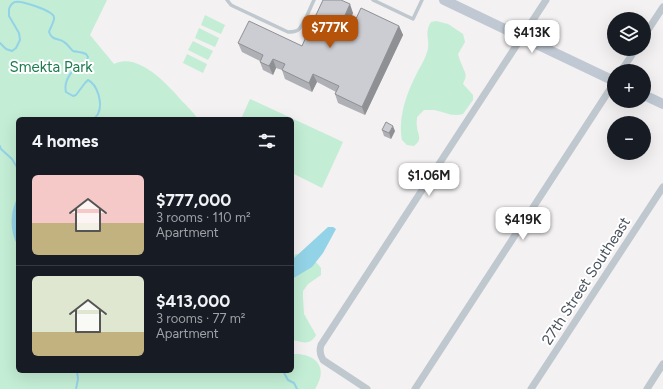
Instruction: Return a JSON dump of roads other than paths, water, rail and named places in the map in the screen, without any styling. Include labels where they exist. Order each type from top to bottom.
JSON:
[{"type":"main road","points":[[444,0],[607,79]]},
{"type":"main road","points":[[651,98],[663,104]]},
{"type":"street","points":[[367,389],[326,362],[321,356],[319,350],[323,341],[546,0]]},
{"type":"street","points":[[651,25],[663,7]]},
{"type":"street","points":[[416,389],[607,93]]},
{"type":"street","name":"27th Street Southeast","points":[[531,389],[663,187]]},
{"type":"street","points":[[647,389],[663,364]]},
{"type":"lane","points":[[227,0],[230,5],[288,32],[296,31],[300,28],[314,0]]},
{"type":"lane","points":[[374,0],[413,18],[422,0]]},
{"type":"water","points":[[16,201],[16,242],[12,228],[12,215]]},
{"type":"water","points":[[328,227],[333,227],[336,229],[323,253],[312,267],[294,278],[294,258]]},
{"type":"waterway","points":[[0,43],[6,49],[12,51],[16,48],[20,40],[19,33],[9,16],[9,9],[14,2],[30,4],[43,9],[52,15],[54,20],[49,32],[52,37],[62,41],[73,51],[84,53],[88,57],[86,63],[70,74],[66,83],[66,92],[73,96],[76,95],[88,80],[92,82],[97,90],[100,100],[98,114],[96,117]]},
{"type":"waterway","points":[[0,146],[16,166]]},
{"type":"waterway","points":[[76,389],[78,379],[77,373]]},
{"type":"waterway","points":[[284,373],[288,380],[294,383],[297,389]]},
{"type":"park label","name":"Smekta Park","points":[[51,67]]}]
